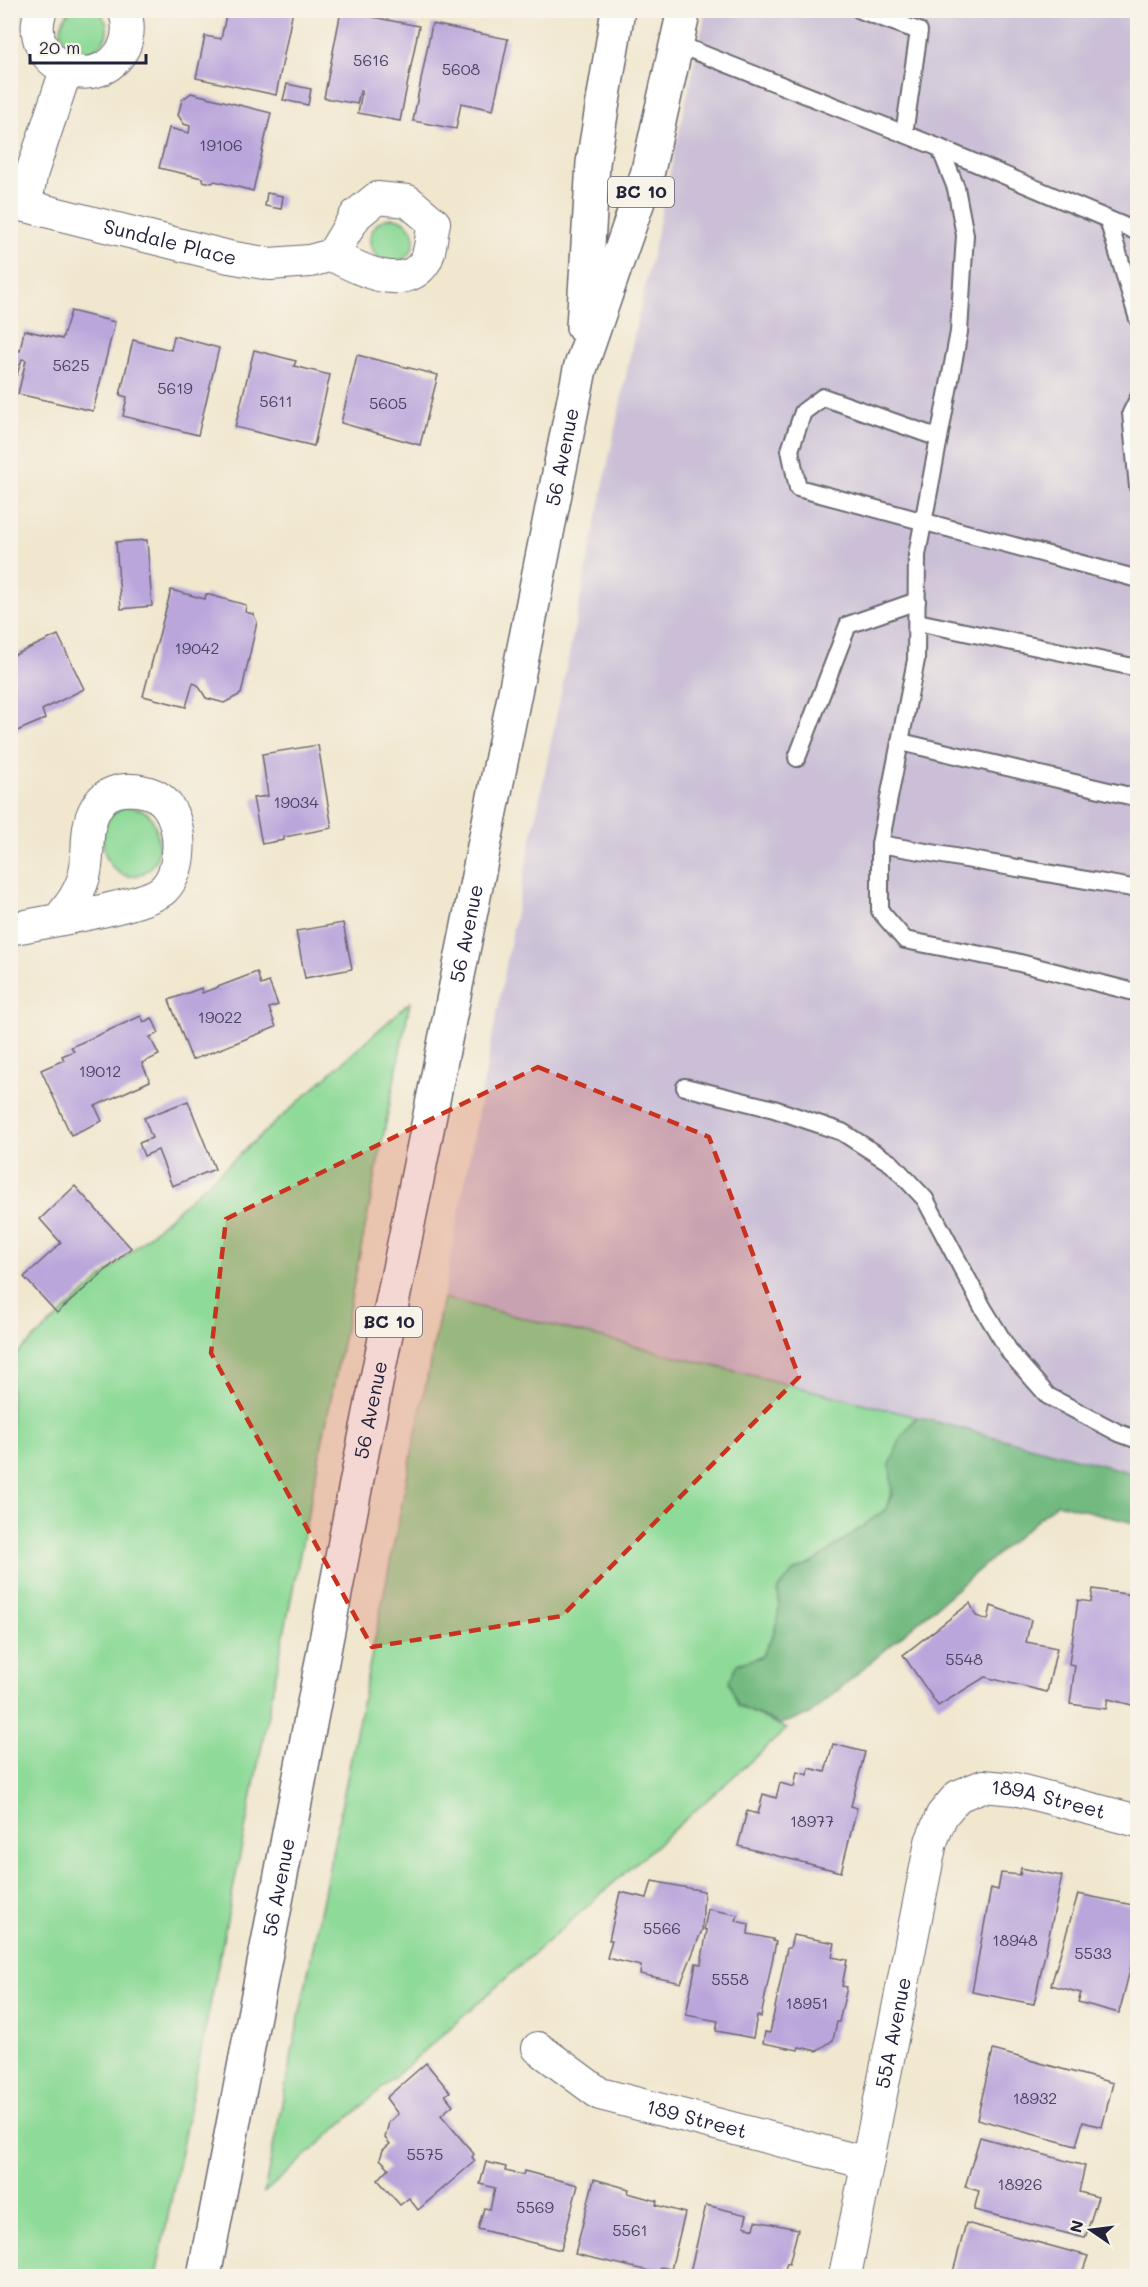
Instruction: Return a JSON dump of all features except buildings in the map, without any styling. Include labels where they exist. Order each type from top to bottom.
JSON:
[{"type":"highway","name":"56 Avenue","points":[[580,369],[593,163],[618,10]]},
{"type":"highway","name":"56 Avenue","points":[[204,2277],[364,1441],[580,369],[647,175],[684,10]]},
{"type":"street","points":[[41,10],[38,19],[38,35],[43,50],[52,61],[66,70],[80,73],[94,72],[107,66],[118,56],[125,44],[128,30],[124,10]]},
{"type":"street","points":[[18,204],[32,172],[66,70]]},
{"type":"street","name":"Sundale Place","points":[[18,204],[229,257],[270,264],[309,261],[332,255]]},
{"type":"street","points":[[10,929],[138,903],[164,890],[176,870],[179,847],[176,822],[162,801],[142,791],[120,791],[101,800],[90,819],[85,874],[77,896],[58,919]]},
{"type":"street","name":"189A Street","points":[[958,1796],[983,1786],[1015,1789],[1137,1821]]},
{"type":"street","name":"55A Avenue","points":[[845,2277],[931,1842],[942,1815],[958,1796]]},
{"type":"street","name":"189 Street","points":[[538,2048],[600,2094],[867,2163]]},
{"type":"lane","points":[[860,10],[919,32],[904,134]]},
{"type":"lane","points":[[677,44],[940,148],[1137,232]]},
{"type":"lane","points":[[940,148],[956,188],[965,235],[959,332],[917,555],[916,660],[880,844],[879,911],[905,940],[1012,961],[1137,993]]},
{"type":"lane","points":[[1108,220],[1137,319]]},
{"type":"lane","points":[[939,438],[823,397],[803,412],[790,450],[798,488],[1137,579]]},
{"type":"lane","points":[[1137,399],[1131,413],[1137,487]]},
{"type":"lane","points":[[797,758],[848,625],[917,601]]},
{"type":"lane","points":[[917,622],[1137,668]]},
{"type":"lane","points":[[901,742],[1137,798]]},
{"type":"lane","points":[[880,844],[1137,890]]},
{"type":"lane","points":[[685,1087],[774,1109],[842,1132],[892,1164],[925,1199],[983,1308],[1019,1363],[1048,1396],[1137,1440]]},
{"type":"highlighted area","points":[[538,1067],[709,1137],[799,1377],[562,1616],[372,1647],[211,1353],[226,1219]]},
{"type":"shaded area","points":[[706,11],[1137,11],[1137,1474],[443,1298],[512,933],[635,331]]},
{"type":"green space","points":[[70,11],[98,11],[106,22],[107,33],[103,42],[86,52],[77,51],[68,46],[62,36],[61,26]]},
{"type":"green space","points":[[392,218],[401,219],[408,224],[413,231],[413,249],[408,256],[401,261],[392,262],[383,261],[376,256],[371,249],[370,240],[371,231],[376,224],[383,219]]},
{"type":"green space","points":[[125,807],[143,810],[150,816],[155,826],[158,843],[154,864],[143,873],[130,876],[119,873],[111,864],[105,853],[103,839],[105,826],[112,815]]},
{"type":"green space","points":[[410,1002],[156,2276],[11,2276],[11,1359]]},
{"type":"green space","points":[[443,1298],[917,1417],[912,1421],[886,1509],[814,1562],[794,1572],[778,1589],[779,1608],[776,1625],[761,1657],[737,1664],[738,1706],[787,1729],[264,2193]]},
{"type":"green space","points":[[917,1417],[1137,1474],[1137,1524],[1057,1503],[809,1715],[780,1724],[738,1706],[729,1682],[737,1664],[761,1657],[770,1640],[778,1617],[778,1589],[794,1571],[814,1562],[886,1509],[892,1493],[890,1465],[901,1437]]}]
